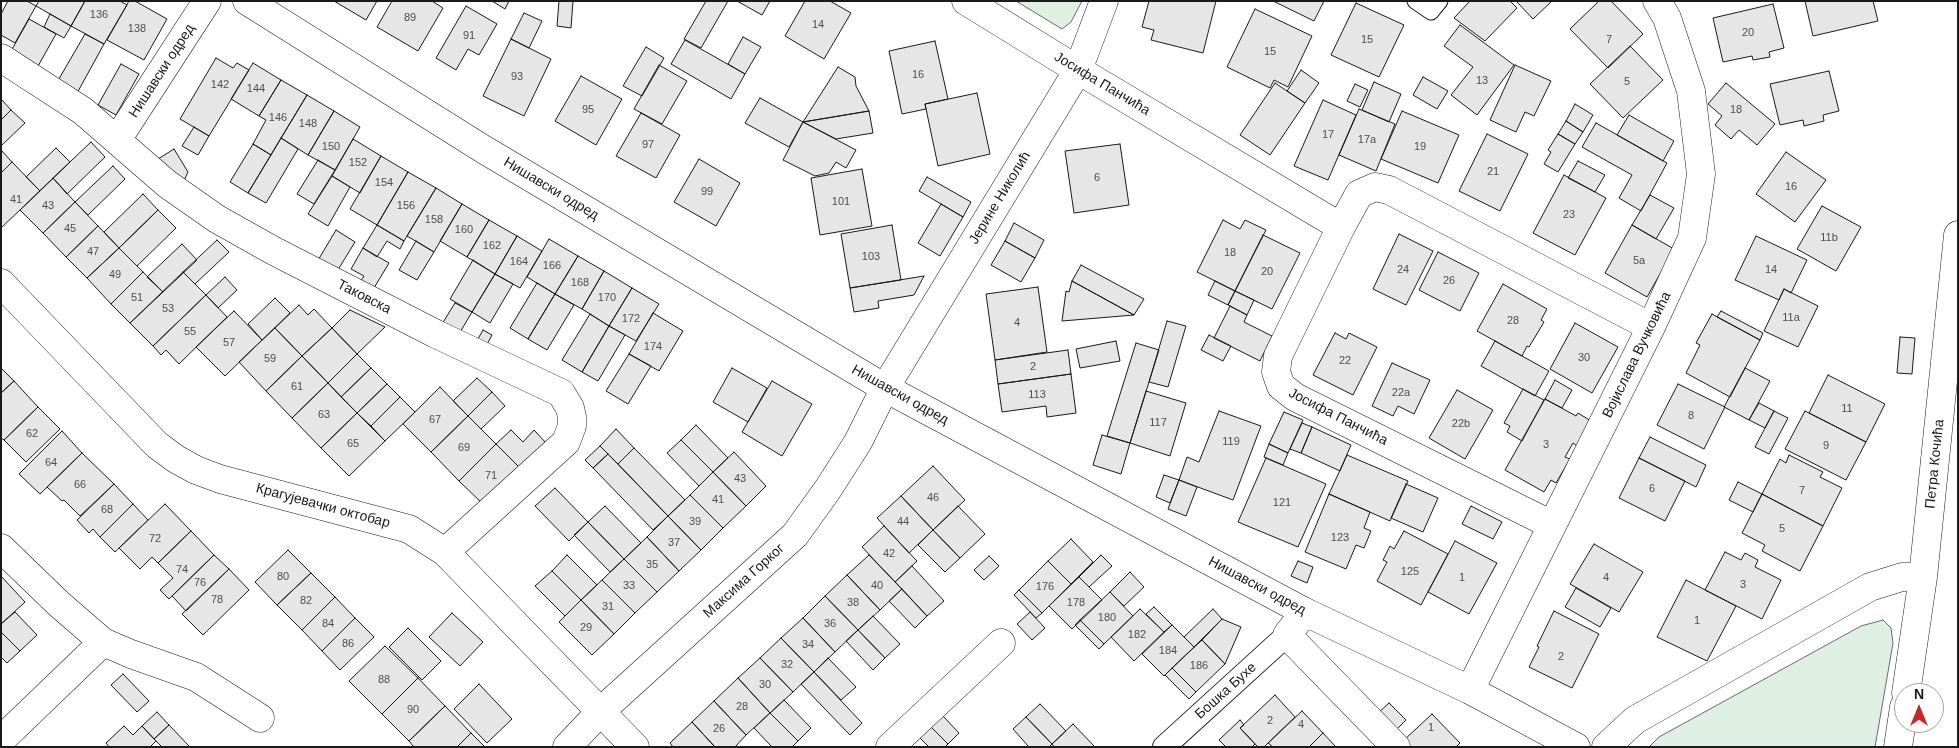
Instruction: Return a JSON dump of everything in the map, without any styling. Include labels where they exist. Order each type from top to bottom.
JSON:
[{"type":"street","name":"Нишавски одред","points":[[117,140],[207,1]]},
{"type":"street","name":"Нишавски одред","points":[[247,1],[483,149],[885,388],[1305,612],[1470,690],[1576,747]]},
{"type":"street","name":"Јосифа Панчића","points":[[966,1],[1341,228]]},
{"type":"street","name":"Јерине Николић","points":[[885,388],[1078,70],[1104,1]]},
{"type":"street","name":"Војислава Вучковића","points":[[1470,690],[1651,327],[1692,238],[1701,174],[1691,90],[1668,18],[1657,1]]},
{"type":"street","name":"Таковска","points":[[1,58],[83,111],[167,184],[217,219],[274,251],[436,334],[561,393],[570,408],[572,416],[572,426],[566,442],[445,552]]},
{"type":"street","name":"Јосифа Панчића","points":[[1552,525],[1304,401],[1281,386],[1276,372],[1278,356],[1341,228],[1359,194],[1375,188],[1389,190],[1651,327]]},
{"type":"street","name":"Петра Кочића","points":[[1907,683],[1923,576],[1958,235]]},
{"type":"street","name":"Крагујевачки октобар","points":[[1,284],[157,445],[176,459],[220,479],[409,529],[445,552],[635,747]]},
{"type":"street","name":"Максима Горког","points":[[567,747],[601,711],[794,535],[828,489],[858,442],[885,388]]},
{"type":"street","points":[[1,548],[59,604],[103,642],[196,677],[260,718]]},
{"type":"street","points":[[1606,747],[1635,720],[1870,588],[1902,577],[1923,576]]},
{"type":"street","points":[[1305,612],[1287,635],[1396,747]]},
{"type":"street","name":"Бошка Бухе","points":[[1164,747],[1287,635]]},
{"type":"street","points":[[1,740],[103,642]]},
{"type":"street","points":[[890,747],[1001,643]]},
{"type":"street","points":[[1898,747],[1900,733]]},
{"type":"lane","points":[[1415,1],[1431,12],[1440,1]]},
{"type":"green space","points":[[1016,1],[1082,1],[1071,22],[1062,29]]},
{"type":"green space","points":[[1883,620],[1891,628],[1893,643],[1875,747],[1649,747],[1659,737],[1861,626]]},
{"type":"building","points":[[8,1],[27,1],[36,6],[15,43],[1,35],[1,14]]},
{"type":"building","points":[[39,1],[85,1],[71,26],[36,6]]},
{"type":"building","points":[[85,1],[120,1],[127,5],[104,44],[71,26]]},
{"type":"building","points":[[129,1],[135,1],[167,19],[144,60],[107,40]]},
{"type":"building","points":[[334,1],[377,1],[366,20]]},
{"type":"building","points":[[392,1],[432,1],[443,8],[418,51],[377,27]]},
{"type":"building","points":[[492,1],[509,1],[505,9]]},
{"type":"building","points":[[559,1],[573,1],[571,28],[557,26]]},
{"type":"building","points":[[706,1],[728,1],[701,48],[684,39]]},
{"type":"building","points":[[737,1],[770,1],[762,15]]},
{"type":"building","points":[[805,1],[830,1],[851,13],[824,59],[785,36]]},
{"type":"building","points":[[1149,1],[1216,1],[1203,53],[1151,40],[1154,30],[1142,27]]},
{"type":"building","points":[[1273,1],[1324,1],[1314,21]]},
{"type":"building","points":[[1470,1],[1510,1],[1517,8],[1485,41],[1454,18]]},
{"type":"building","points":[[1516,1],[1552,1],[1533,19]]},
{"type":"building","points":[[1599,1],[1611,1],[1643,34],[1608,68],[1570,29]]},
{"type":"building","points":[[1805,1],[1873,1],[1878,21],[1813,36]]},
{"type":"building","points":[[1356,3],[1404,25],[1379,77],[1331,55]]},
{"type":"building","points":[[1773,4],[1784,48],[1769,52],[1770,57],[1753,60],[1752,56],[1723,62],[1713,18]]},
{"type":"building","points":[[466,6],[497,24],[479,55],[468,49],[456,70],[436,58]]},
{"type":"building","points":[[1255,9],[1312,36],[1288,87],[1274,80],[1270,88],[1227,67]]},
{"type":"building","points":[[524,13],[542,21],[529,48],[511,39]]},
{"type":"building","points":[[50,14],[71,26],[64,38],[44,27]]},
{"type":"building","points":[[29,19],[56,34],[33,75],[6,60]]},
{"type":"building","points":[[1460,25],[1514,65],[1477,115],[1451,95],[1473,67],[1444,46]]},
{"type":"building","points":[[85,34],[104,44],[76,95],[56,84]]},
{"type":"building","points":[[743,37],[761,47],[745,74],[728,64]]},
{"type":"building","points":[[511,39],[551,59],[524,116],[483,96]]},
{"type":"building","points":[[685,40],[745,74],[731,99],[671,64]]},
{"type":"building","points":[[935,41],[948,99],[925,104],[926,109],[902,114],[889,51]]},
{"type":"building","points":[[1630,46],[1663,80],[1623,118],[1590,84]]},
{"type":"building","points":[[646,47],[664,58],[642,96],[623,86]]},
{"type":"building","points":[[216,58],[233,68],[237,63],[249,70],[209,136],[180,119]]},
{"type":"building","points":[[253,63],[281,80],[259,116],[231,99]]},
{"type":"building","points":[[121,64],[139,74],[116,115],[98,105]]},
{"type":"building","points":[[659,65],[687,81],[662,124],[634,109]]},
{"type":"building","points":[[1515,65],[1551,81],[1534,116],[1525,112],[1516,132],[1490,120]]},
{"type":"building","points":[[838,67],[855,77],[856,86],[869,111],[803,122]]},
{"type":"building","points":[[1301,70],[1319,83],[1305,103],[1287,91]]},
{"type":"building","points":[[1829,71],[1839,111],[1823,115],[1824,121],[1804,126],[1803,120],[1780,125],[1770,84]]},
{"type":"building","points":[[581,76],[622,99],[596,145],[555,121]]},
{"type":"building","points":[[1423,77],[1448,91],[1437,109],[1413,95]]},
{"type":"building","points":[[281,80],[307,95],[271,155],[253,144],[266,120],[259,116]]},
{"type":"building","points":[[1374,82],[1401,94],[1389,122],[1362,110]]},
{"type":"building","points":[[1275,83],[1305,103],[1270,155],[1240,135]]},
{"type":"building","points":[[1726,83],[1775,124],[1757,145],[1739,130],[1731,139],[1715,125],[1722,116],[1708,104]]},
{"type":"building","points":[[1355,84],[1368,90],[1360,107],[1347,101]]},
{"type":"building","points":[[977,93],[990,154],[938,166],[925,104]]},
{"type":"building","points":[[307,95],[334,111],[308,155],[281,138]]},
{"type":"building","points":[[760,98],[803,122],[789,147],[745,123]]},
{"type":"building","points":[[1,99],[11,110],[1,120]]},
{"type":"building","points":[[1323,100],[1356,115],[1328,180],[1294,166]]},
{"type":"building","points":[[1575,104],[1593,115],[1583,132],[1566,121]]},
{"type":"building","points":[[1359,109],[1395,124],[1376,171],[1339,155]]},
{"type":"building","points":[[11,110],[25,123],[1,146],[1,120]]},
{"type":"building","points":[[334,111],[360,127],[335,170],[308,155]]},
{"type":"building","points":[[869,111],[873,133],[836,139],[803,122]]},
{"type":"building","points":[[1402,111],[1459,135],[1438,183],[1381,159]]},
{"type":"building","points":[[641,113],[680,135],[656,178],[616,156]]},
{"type":"building","points":[[1629,115],[1674,141],[1663,161],[1617,135]]},
{"type":"building","points":[[1566,121],[1583,132],[1575,144],[1558,134]]},
{"type":"building","points":[[803,122],[856,150],[846,168],[836,162],[829,173],[815,176],[783,160]]},
{"type":"building","points":[[1596,123],[1667,163],[1641,211],[1619,198],[1632,175],[1582,147]]},
{"type":"building","points":[[194,127],[209,136],[198,155],[182,146]]},
{"type":"building","points":[[1487,134],[1528,154],[1500,211],[1459,191]]},
{"type":"building","points":[[1558,134],[1575,144],[1558,172],[1544,164],[1551,152],[1548,150]]},
{"type":"building","points":[[281,138],[298,149],[266,203],[248,193]]},
{"type":"building","points":[[353,139],[381,156],[360,193],[332,176]]},
{"type":"building","points":[[91,142],[105,157],[67,194],[53,178]]},
{"type":"building","points":[[253,144],[271,155],[248,193],[230,182]]},
{"type":"building","points":[[1120,144],[1129,205],[1074,213],[1065,151]]},
{"type":"building","points":[[56,148],[70,162],[40,191],[26,177]]},
{"type":"building","points":[[174,149],[188,172],[182,185],[158,159]]},
{"type":"building","points":[[1,150],[12,162],[1,173]]},
{"type":"building","points":[[1786,152],[1826,180],[1795,222],[1756,194]]},
{"type":"building","points":[[381,156],[408,172],[377,225],[350,209]]},
{"type":"building","points":[[699,159],[740,183],[716,226],[674,202]]},
{"type":"building","points":[[318,160],[335,170],[314,204],[297,194]]},
{"type":"building","points":[[1578,161],[1605,175],[1595,192],[1568,178]]},
{"type":"building","points":[[12,162],[40,191],[1,228],[1,173]]},
{"type":"building","points":[[113,166],[125,179],[88,215],[75,202]]},
{"type":"building","points":[[862,169],[872,226],[820,235],[811,178]]},
{"type":"building","points":[[408,172],[436,188],[404,241],[377,225]]},
{"type":"building","points":[[1564,175],[1606,198],[1575,255],[1533,233]]},
{"type":"building","points":[[332,176],[350,187],[328,226],[308,214]]},
{"type":"building","points":[[927,177],[971,202],[963,217],[919,191]]},
{"type":"building","points":[[53,178],[75,202],[43,233],[20,210]]},
{"type":"building","points":[[436,188],[462,204],[434,252],[407,236]]},
{"type":"building","points":[[143,194],[158,210],[119,248],[104,232]]},
{"type":"building","points":[[1650,195],[1674,208],[1656,239],[1632,225]]},
{"type":"building","points":[[75,202],[98,226],[66,257],[43,233]]},
{"type":"building","points":[[462,204],[489,220],[467,257],[440,241]]},
{"type":"building","points":[[941,204],[963,217],[940,256],[918,243]]},
{"type":"building","points":[[1822,206],[1861,227],[1836,271],[1797,249]]},
{"type":"building","points":[[158,210],[176,228],[137,266],[119,248]]},
{"type":"building","points":[[489,220],[517,236],[495,274],[467,257]]},
{"type":"building","points":[[1223,220],[1240,229],[1245,220],[1266,230],[1235,291],[1197,272]]},
{"type":"building","points":[[1014,223],[1044,240],[1035,258],[1005,241]]},
{"type":"building","points":[[377,225],[404,241],[400,249],[387,241],[377,257],[363,248]]},
{"type":"building","points":[[892,225],[901,280],[850,288],[841,234]]},
{"type":"building","points":[[1632,225],[1674,249],[1647,297],[1605,273]]},
{"type":"building","points":[[98,226],[119,248],[87,278],[66,257]]},
{"type":"building","points":[[336,230],[355,242],[336,273],[317,262]]},
{"type":"building","points":[[1399,234],[1433,251],[1406,305],[1373,289]]},
{"type":"building","points":[[1263,235],[1300,253],[1272,309],[1235,291]]},
{"type":"building","points":[[517,236],[542,251],[520,288],[495,274]]},
{"type":"building","points":[[1756,236],[1807,260],[1791,293],[1784,289],[1779,300],[1735,280]]},
{"type":"building","points":[[549,239],[578,256],[555,294],[527,277]]},
{"type":"building","points":[[217,240],[229,252],[195,284],[183,272]]},
{"type":"building","points":[[416,241],[434,252],[417,280],[399,270]]},
{"type":"building","points":[[1005,241],[1035,258],[1021,282],[991,265]]},
{"type":"building","points":[[182,244],[197,260],[163,292],[147,277]]},
{"type":"building","points":[[119,248],[143,272],[111,304],[87,278]]},
{"type":"building","points":[[363,248],[389,263],[371,293],[358,285],[364,276],[351,269]]},
{"type":"building","points":[[1438,252],[1479,273],[1460,311],[1419,290]]},
{"type":"building","points":[[578,256],[604,271],[582,309],[555,294]]},
{"type":"building","points":[[473,260],[495,274],[472,312],[450,299]]},
{"type":"building","points":[[1081,265],[1144,299],[1134,315],[1072,281]]},
{"type":"building","points":[[604,271],[632,288],[609,326],[582,309]]},
{"type":"building","points":[[143,272],[163,292],[130,323],[111,304]]},
{"type":"building","points":[[183,272],[206,295],[153,346],[130,323]]},
{"type":"building","points":[[495,274],[513,284],[490,323],[472,312]]},
{"type":"building","points":[[924,276],[914,295],[878,301],[879,308],[854,312],[850,288]]},
{"type":"building","points":[[225,277],[237,290],[218,308],[206,295]]},
{"type":"building","points":[[1072,281],[1134,315],[1062,321],[1066,291],[1069,292]]},
{"type":"building","points":[[1215,281],[1235,291],[1228,305],[1208,295]]},
{"type":"building","points":[[537,283],[555,294],[528,339],[510,328]]},
{"type":"building","points":[[1503,284],[1547,309],[1541,320],[1544,322],[1522,356],[1477,331]]},
{"type":"building","points":[[1038,287],[1047,352],[995,360],[986,294]]},
{"type":"building","points":[[632,288],[659,304],[636,341],[609,326]]},
{"type":"building","points":[[1784,289],[1818,306],[1798,347],[1764,331]]},
{"type":"building","points":[[1235,291],[1254,300],[1247,315],[1228,305]]},
{"type":"building","points":[[555,294],[574,305],[547,350],[528,339]]},
{"type":"building","points":[[206,295],[227,317],[179,364],[166,350],[161,355],[153,346]]},
{"type":"building","points":[[275,298],[290,313],[262,340],[248,324]]},
{"type":"building","points":[[455,303],[472,312],[459,334],[442,324]]},
{"type":"building","points":[[299,305],[308,315],[314,309],[332,328],[302,356],[275,328]]},
{"type":"building","points":[[1230,306],[1247,315],[1244,322],[1272,336],[1260,361],[1214,338]]},
{"type":"building","points":[[350,310],[385,327],[357,354],[332,328]]},
{"type":"building","points":[[234,311],[262,340],[225,376],[196,347]]},
{"type":"building","points":[[1721,311],[1763,333],[1760,340],[1717,317]]},
{"type":"building","points":[[653,313],[683,331],[659,371],[629,354]]},
{"type":"building","points":[[590,314],[609,326],[582,372],[562,360]]},
{"type":"building","points":[[1712,314],[1760,340],[1730,397],[1686,373],[1700,345],[1696,343]]},
{"type":"building","points":[[1167,321],[1186,326],[1168,387],[1149,382]]},
{"type":"building","points":[[1575,323],[1618,347],[1592,393],[1550,369]]},
{"type":"building","points":[[609,326],[625,335],[598,381],[582,372]]},
{"type":"building","points":[[275,328],[302,356],[266,391],[239,362]]},
{"type":"building","points":[[332,328],[357,354],[328,383],[302,356]]},
{"type":"building","points":[[483,330],[492,335],[484,350],[475,344]]},
{"type":"building","points":[[1335,333],[1346,339],[1349,333],[1377,347],[1353,395],[1313,375]]},
{"type":"building","points":[[1209,335],[1231,346],[1223,361],[1201,350]]},
{"type":"building","points":[[1900,337],[1915,338],[1912,374],[1897,373]]},
{"type":"building","points":[[1116,341],[1120,361],[1080,368],[1076,349]]},
{"type":"building","points":[[1495,341],[1549,371],[1535,396],[1481,366]]},
{"type":"building","points":[[1136,343],[1159,350],[1130,443],[1107,436]]},
{"type":"building","points":[[1068,350],[1071,374],[998,384],[995,360]]},
{"type":"building","points":[[357,354],[371,368],[341,397],[328,383]]},
{"type":"building","points":[[629,354],[651,366],[628,404],[606,391]]},
{"type":"building","points":[[302,356],[328,383],[292,418],[266,391]]},
{"type":"building","points":[[1392,363],[1430,380],[1414,414],[1398,406],[1393,416],[1372,406]]},
{"type":"building","points":[[1,368],[14,381],[1,393]]},
{"type":"building","points":[[371,368],[387,384],[357,413],[341,397]]},
{"type":"building","points":[[732,368],[767,388],[748,422],[713,402]]},
{"type":"building","points":[[1745,368],[1770,381],[1749,420],[1724,407]]},
{"type":"building","points":[[1071,374],[1076,413],[1047,417],[1046,406],[1002,412],[998,384]]},
{"type":"building","points":[[1828,375],[1885,404],[1866,442],[1809,413]]},
{"type":"building","points":[[477,378],[492,392],[468,416],[453,401]]},
{"type":"building","points":[[1555,380],[1572,390],[1562,408],[1545,399]]},
{"type":"building","points":[[14,381],[38,407],[4,440],[1,438],[1,393]]},
{"type":"building","points":[[772,381],[812,404],[782,456],[742,432]]},
{"type":"building","points":[[328,383],[357,413],[321,448],[292,418]]},
{"type":"building","points":[[387,384],[400,397],[371,426],[357,413]]},
{"type":"building","points":[[1678,384],[1725,407],[1704,449],[1657,425]]},
{"type":"building","points":[[440,387],[468,416],[431,452],[403,424]]},
{"type":"building","points":[[1523,389],[1544,400],[1522,441],[1507,432],[1510,426],[1504,423]]},
{"type":"building","points":[[1457,390],[1493,410],[1465,459],[1429,438]]},
{"type":"building","points":[[1146,391],[1186,403],[1170,456],[1130,443]]},
{"type":"building","points":[[492,392],[505,406],[481,429],[468,416]]},
{"type":"building","points":[[400,397],[415,412],[385,441],[371,426]]},
{"type":"building","points":[[1545,399],[1576,416],[1578,413],[1591,421],[1577,446],[1573,443],[1565,457],[1570,459],[1556,483],[1551,480],[1544,492],[1505,470]]},
{"type":"building","points":[[1759,403],[1774,411],[1765,428],[1749,420]]},
{"type":"building","points":[[38,407],[60,429],[26,462],[4,440]]},
{"type":"building","points":[[1219,411],[1261,426],[1233,500],[1179,480],[1187,457],[1199,462]]},
{"type":"building","points":[[1774,411],[1788,418],[1769,454],[1755,447]]},
{"type":"building","points":[[1805,411],[1866,442],[1846,480],[1785,449]]},
{"type":"building","points":[[1284,412],[1303,420],[1288,453],[1269,444]]},
{"type":"building","points":[[357,413],[385,441],[349,476],[321,448]]},
{"type":"building","points":[[468,416],[496,444],[459,481],[431,452]]},
{"type":"building","points":[[1302,423],[1312,427],[1301,453],[1290,449]]},
{"type":"building","points":[[696,425],[728,458],[713,472],[681,440]]},
{"type":"building","points":[[1312,427],[1351,445],[1340,471],[1301,453]]},
{"type":"building","points":[[616,429],[634,448],[618,464],[600,446]]},
{"type":"building","points":[[511,430],[523,442],[534,430],[547,444],[523,471],[496,444]]},
{"type":"building","points":[[62,431],[82,453],[40,494],[19,474]]},
{"type":"building","points":[[1102,435],[1130,443],[1121,474],[1093,465]]},
{"type":"building","points":[[1650,437],[1706,465],[1696,487],[1639,458]]},
{"type":"building","points":[[681,440],[713,472],[699,486],[667,453]]},
{"type":"building","points":[[496,444],[523,471],[486,507],[459,481]]},
{"type":"building","points":[[1269,444],[1288,453],[1283,465],[1264,457]]},
{"type":"building","points":[[600,446],[608,454],[593,468],[585,460]]},
{"type":"building","points":[[634,448],[685,500],[668,516],[618,464]]},
{"type":"building","points":[[734,452],[766,486],[746,506],[713,472]]},
{"type":"building","points":[[82,453],[114,484],[80,516],[47,487]]},
{"type":"building","points":[[608,454],[668,516],[653,530],[593,468]]},
{"type":"building","points":[[1347,455],[1408,481],[1390,521],[1329,494]]},
{"type":"building","points":[[1789,455],[1823,472],[1820,477],[1842,488],[1823,526],[1762,494],[1780,459],[1786,463]]},
{"type":"building","points":[[1266,458],[1326,484],[1298,547],[1238,522]]},
{"type":"building","points":[[1639,458],[1685,481],[1665,521],[1619,498]]},
{"type":"building","points":[[933,466],[965,500],[933,530],[901,496]]},
{"type":"building","points":[[713,472],[746,506],[723,528],[690,495]]},
{"type":"building","points":[[1164,475],[1179,480],[1170,503],[1156,497]]},
{"type":"building","points":[[1179,480],[1197,487],[1186,516],[1168,509]]},
{"type":"building","points":[[1738,482],[1762,494],[1753,512],[1729,500]]},
{"type":"building","points":[[114,484],[133,504],[100,537],[93,529],[89,533],[77,520]]},
{"type":"building","points":[[1406,484],[1438,498],[1423,532],[1391,518]]},
{"type":"building","points":[[555,488],[588,522],[569,541],[535,506]]},
{"type":"building","points":[[1329,494],[1370,512],[1364,528],[1371,531],[1364,548],[1356,545],[1346,569],[1305,552]]},
{"type":"building","points":[[1762,494],[1823,526],[1800,571],[1762,551],[1765,545],[1742,533]]},
{"type":"building","points":[[690,495],[723,528],[701,550],[668,516]]},
{"type":"building","points":[[901,496],[933,530],[909,553],[877,518]]},
{"type":"building","points":[[133,504],[148,520],[115,552],[100,537]]},
{"type":"building","points":[[165,504],[191,531],[158,563],[152,557],[140,569],[119,548]]},
{"type":"building","points":[[605,506],[641,543],[624,559],[588,522]]},
{"type":"building","points":[[958,506],[985,534],[960,558],[933,530]]},
{"type":"building","points":[[1471,506],[1502,522],[1493,539],[1462,524]]},
{"type":"building","points":[[668,516],[701,550],[679,571],[647,537]]},
{"type":"building","points":[[588,522],[624,559],[610,572],[574,535]]},
{"type":"building","points":[[884,526],[917,561],[895,582],[862,547]]},
{"type":"building","points":[[933,530],[960,558],[945,572],[918,545]]},
{"type":"building","points":[[191,531],[214,555],[169,599],[160,590],[173,578],[158,563]]},
{"type":"building","points":[[1404,531],[1448,554],[1421,605],[1377,581],[1387,562],[1383,560],[1390,546],[1394,549]]},
{"type":"building","points":[[647,537],[679,571],[657,592],[624,559]]},
{"type":"building","points":[[1071,539],[1093,562],[1071,584],[1048,561]]},
{"type":"building","points":[[1455,541],[1497,563],[1469,614],[1428,592]]},
{"type":"building","points":[[1594,544],[1643,572],[1619,612],[1570,584]]},
{"type":"building","points":[[288,550],[311,573],[277,605],[255,582]]},
{"type":"building","points":[[1725,552],[1741,560],[1745,553],[1758,560],[1755,567],[1781,580],[1762,619],[1705,590]]},
{"type":"building","points":[[214,555],[229,569],[186,611],[172,596]]},
{"type":"building","points":[[567,555],[597,585],[581,600],[552,571]]},
{"type":"building","points":[[869,555],[902,589],[880,610],[847,575]]},
{"type":"building","points":[[1101,555],[1112,566],[1089,587],[1079,577]]},
{"type":"building","points":[[989,556],[999,566],[984,580],[974,570]]},
{"type":"building","points":[[624,559],[657,592],[635,613],[602,580]]},
{"type":"building","points":[[1048,561],[1071,584],[1042,613],[1019,590]]},
{"type":"building","points":[[1298,561],[1313,567],[1307,583],[1291,576]]},
{"type":"building","points":[[912,566],[944,601],[927,616],[895,582]]},
{"type":"building","points":[[229,569],[249,590],[203,635],[182,614]]},
{"type":"building","points":[[552,571],[581,600],[565,616],[535,586]]},
{"type":"building","points":[[1130,572],[1144,587],[1124,606],[1110,592]]},
{"type":"building","points":[[311,573],[335,597],[302,630],[277,605]]},
{"type":"building","points":[[847,575],[880,610],[858,630],[825,596]]},
{"type":"building","points":[[1,576],[25,602],[1,624]]},
{"type":"building","points":[[1079,577],[1102,600],[1072,629],[1049,606]]},
{"type":"building","points":[[602,580],[635,613],[614,634],[581,600]]},
{"type":"building","points":[[1686,580],[1736,606],[1707,661],[1657,637]]},
{"type":"building","points":[[1576,588],[1611,608],[1600,627],[1565,607]]},
{"type":"building","points":[[902,589],[927,616],[915,628],[889,601]]},
{"type":"building","points":[[1019,590],[1042,613],[1036,618],[1014,595]]},
{"type":"building","points":[[1110,592],[1133,616],[1104,644],[1080,620]]},
{"type":"building","points":[[825,596],[858,630],[835,652],[803,618]]},
{"type":"building","points":[[335,597],[355,618],[322,651],[302,630]]},
{"type":"building","points":[[581,600],[614,634],[592,655],[559,622]]},
{"type":"building","points":[[1154,607],[1172,625],[1164,632],[1146,614]]},
{"type":"building","points":[[1140,609],[1164,632],[1134,661],[1111,637]]},
{"type":"building","points":[[1213,609],[1222,619],[1194,647],[1184,637]]},
{"type":"building","points":[[1554,611],[1599,634],[1572,688],[1529,667]]},
{"type":"building","points":[[15,612],[37,635],[20,651],[1,632],[1,624]]},
{"type":"building","points":[[1030,612],[1045,628],[1032,640],[1017,624]]},
{"type":"building","points":[[452,613],[483,642],[460,666],[429,637]]},
{"type":"building","points":[[873,616],[900,644],[885,658],[858,630]]},
{"type":"building","points":[[355,618],[374,637],[340,670],[322,651]]},
{"type":"building","points":[[803,618],[835,652],[814,672],[781,638]]},
{"type":"building","points":[[1222,619],[1241,627],[1225,664],[1202,640]]},
{"type":"building","points":[[1080,620],[1104,644],[1099,649],[1075,625]]},
{"type":"building","points":[[1172,625],[1194,647],[1164,676],[1142,654]]},
{"type":"building","points":[[408,628],[441,661],[422,680],[389,647]]},
{"type":"building","points":[[858,630],[885,658],[873,670],[846,641]]},
{"type":"building","points":[[1,632],[20,651],[7,663],[1,657]]},
{"type":"building","points":[[781,638],[814,672],[793,692],[760,658]]},
{"type":"building","points":[[1202,640],[1225,664],[1196,692],[1172,668]]},
{"type":"building","points":[[385,646],[418,678],[382,714],[349,681]]},
{"type":"building","points":[[760,658],[793,692],[770,713],[738,678]]},
{"type":"building","points":[[828,658],[856,687],[841,700],[814,672]]},
{"type":"building","points":[[1172,668],[1196,692],[1189,699],[1165,675]]},
{"type":"building","points":[[814,672],[862,723],[850,735],[801,684]]},
{"type":"building","points":[[123,674],[149,701],[137,712],[111,685]]},
{"type":"building","points":[[418,678],[445,706],[409,741],[382,714]]},
{"type":"building","points":[[738,678],[770,713],[746,735],[714,701]]},
{"type":"building","points":[[479,684],[512,719],[487,743],[454,709]]},
{"type":"building","points":[[1275,695],[1295,717],[1264,747],[1258,747],[1240,728]]},
{"type":"building","points":[[784,700],[811,728],[798,741],[770,713]]},
{"type":"building","points":[[714,701],[746,735],[735,747],[715,747],[692,722]]},
{"type":"building","points":[[1389,703],[1406,720],[1394,732],[1377,714]]},
{"type":"building","points":[[1040,704],[1066,731],[1052,744],[1026,717]]},
{"type":"building","points":[[445,706],[471,733],[457,747],[414,747],[409,741]]},
{"type":"building","points":[[1302,711],[1323,733],[1309,747],[1273,747],[1268,743]]},
{"type":"building","points":[[157,712],[169,725],[154,739],[142,726]]},
{"type":"building","points":[[770,713],[798,741],[792,747],[772,747],[754,728]]},
{"type":"building","points":[[1432,714],[1460,743],[1456,747],[1408,747],[1403,741]]},
{"type":"building","points":[[943,716],[959,733],[948,744],[931,727]]},
{"type":"building","points":[[1026,717],[1052,744],[1049,747],[1029,747],[1013,729]]},
{"type":"building","points":[[1240,720],[1244,725],[1240,728],[1255,744],[1252,747],[1226,747],[1219,740]]},
{"type":"building","points":[[692,722],[715,747],[673,747],[670,743]]},
{"type":"building","points":[[1073,724],[1095,747],[1054,747],[1052,744]]},
{"type":"building","points":[[169,725],[190,747],[162,747],[154,739]]},
{"type":"building","points":[[124,726],[133,735],[142,726],[156,741],[150,747],[109,747],[106,743]]},
{"type":"building","points":[[931,727],[948,744],[945,747],[929,747],[920,738]]},
{"type":"building","points":[[471,733],[485,747],[457,747]]},
{"type":"building","points":[[1323,733],[1336,747],[1309,747]]}]
